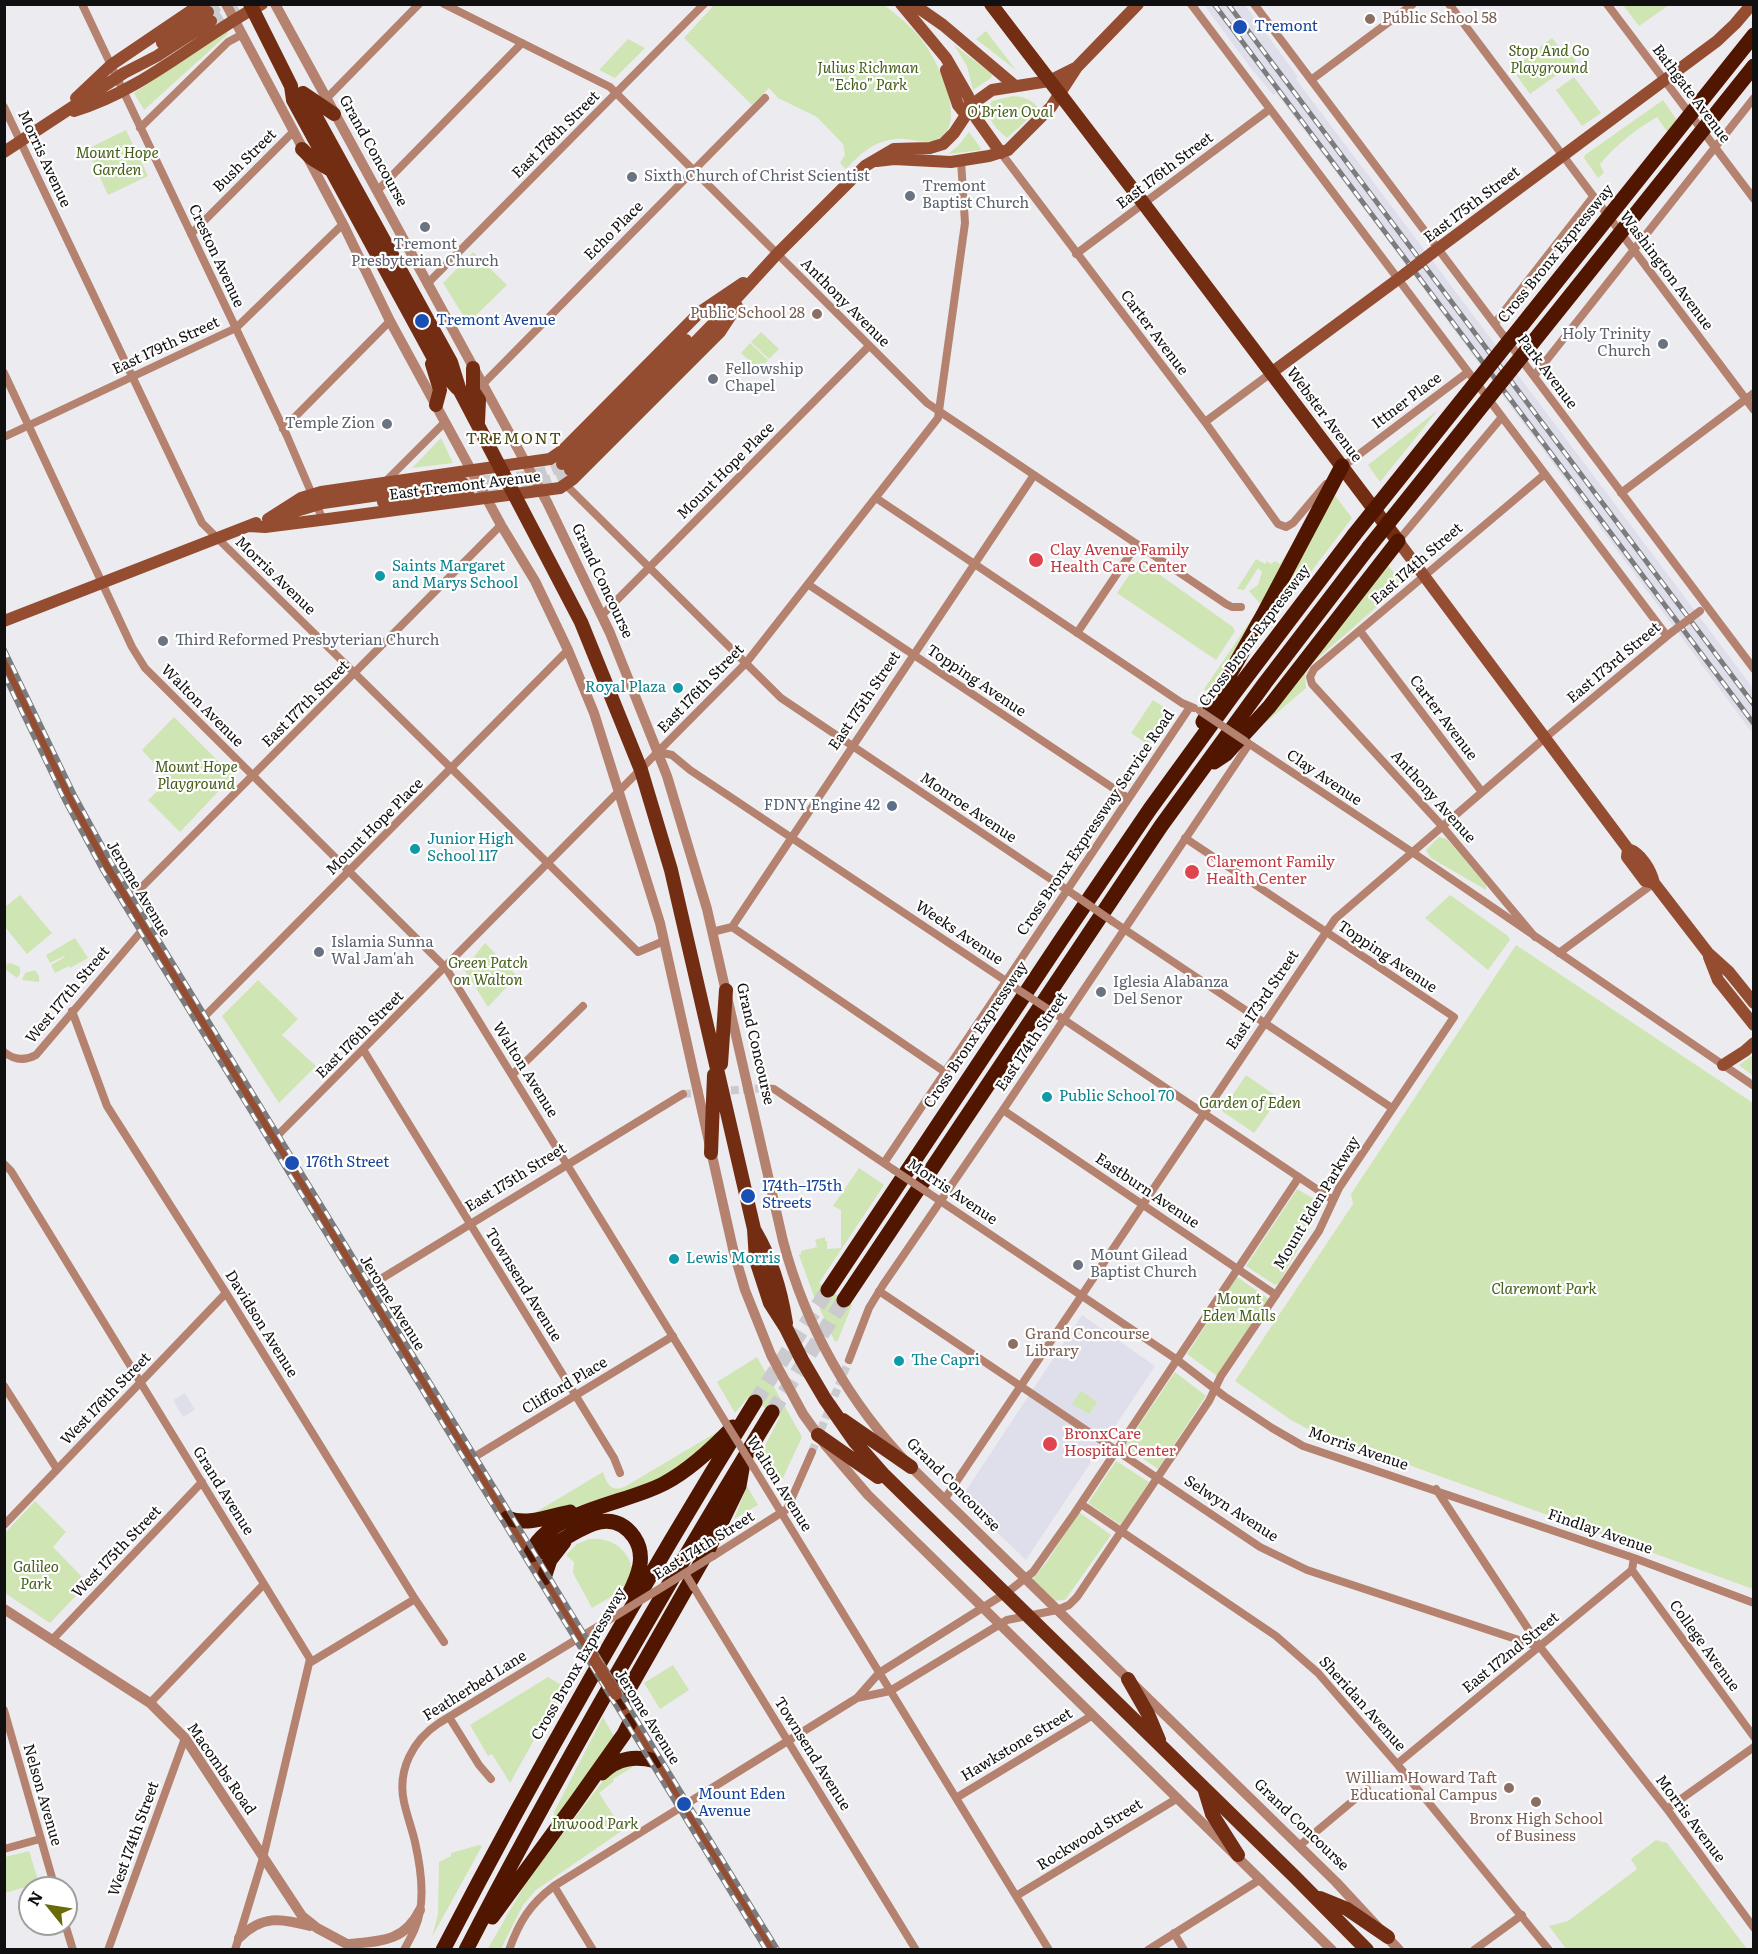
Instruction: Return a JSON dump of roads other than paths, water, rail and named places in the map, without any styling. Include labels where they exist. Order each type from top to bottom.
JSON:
[{"type":"highway","name":"Cross Bronx Expressway","points":[[828,1290],[1067,930],[1252,668],[1354,535],[1754,35]]},
{"type":"highway","points":[[844,1300],[1092,927],[1199,773],[1279,664],[1369,547],[1754,66]]},
{"type":"highway","points":[[1167,786],[1266,609],[1342,466]]},
{"type":"highway","points":[[1199,773],[1226,754],[1269,707],[1398,541]]},
{"type":"highway","name":"Cross Bronx Expressway","points":[[443,1950],[596,1655],[657,1563],[756,1402],[720,1440],[678,1475],[641,1494],[608,1505]]},
{"type":"highway","points":[[618,1698],[707,1552],[772,1412]]},
{"type":"highway","points":[[468,1950],[585,1729],[682,1559],[749,1462]]},
{"type":"highway","points":[[507,1518],[531,1521],[608,1505]]},
{"type":"highway","points":[[530,1555],[537,1542],[556,1525],[608,1505]]},
{"type":"highway","points":[[530,1555],[541,1552],[580,1529],[601,1522],[615,1523],[632,1534],[640,1551],[641,1562],[638,1574],[596,1655]]},
{"type":"highway","points":[[544,1578],[555,1552],[580,1529]]},
{"type":"highway","points":[[468,1950],[576,1802],[624,1734],[631,1720]]},
{"type":"highway","points":[[576,1802],[603,1772],[616,1762],[632,1758],[656,1761]]},
{"type":"main road","points":[[901,4],[946,58],[968,96],[969,111],[1001,153]]},
{"type":"main road","points":[[913,4],[943,25],[1014,85]]},
{"type":"main road","name":"Webster Avenue","points":[[991,4],[1546,737],[1628,849],[1627,857],[1645,881],[1654,883],[1708,953],[1730,972],[1754,1003]]},
{"type":"main road","name":"East Tremont Avenue","points":[[872,161],[961,160],[1001,153],[1011,148],[1051,107],[1077,67],[1138,4]]},
{"type":"main road","name":"East 175th Street","points":[[1271,373],[1724,36],[1752,4]]},
{"type":"main road","points":[[58,116],[88,107],[123,91],[255,6],[297,89],[451,362],[460,392]]},
{"type":"main road","points":[[58,116],[111,65],[207,12]]},
{"type":"main road","points":[[4,152],[131,69],[157,56],[207,12]]},
{"type":"main road","name":"East Tremont Avenue","points":[[566,467],[861,169],[894,149],[930,148],[943,144],[987,92],[997,88],[1049,81],[1077,67]]},
{"type":"main road","points":[[297,89],[334,114]]},
{"type":"main road","points":[[297,89],[293,100],[439,368],[460,392],[478,424],[586,632],[641,770],[671,870],[715,1055],[754,1229],[754,1251],[762,1284],[806,1368],[834,1414],[861,1449],[903,1494],[1367,1950]]},
{"type":"main road","points":[[302,149],[311,158],[331,170]]},
{"type":"main road","name":"East Tremont Avenue","points":[[249,526],[266,527],[384,483],[547,460],[559,454],[700,312],[743,288]]},
{"type":"main road","name":"East Tremont Avenue","points":[[315,508],[489,499],[557,489],[566,485],[720,332],[728,321],[743,288]]},
{"type":"main road","points":[[428,348],[440,390],[436,405]]},
{"type":"main road","points":[[473,369],[473,391],[479,400],[478,424]]},
{"type":"main road","name":"East Tremont Avenue","points":[[4,621],[268,519],[315,508],[466,488]]},
{"type":"main road","name":"Jerome Avenue","points":[[4,662],[74,808],[97,850],[580,1637],[596,1655],[631,1720],[773,1950]]},
{"type":"main road","name":"Webster Avenue","points":[[1708,953],[1718,980],[1754,1026]]},
{"type":"main road","points":[[720,1081],[726,990]]},
{"type":"main road","points":[[1723,1065],[1754,1043]]},
{"type":"main road","points":[[711,1153],[715,1055]]},
{"type":"main road","points":[[834,1414],[911,1467]]},
{"type":"main road","points":[[818,1435],[903,1494]]},
{"type":"main road","points":[[1128,1679],[1148,1714],[1162,1747]]},
{"type":"main road","points":[[1204,1789],[1212,1814],[1238,1856]]},
{"type":"main road","points":[[1313,1895],[1347,1909],[1388,1937]]},
{"type":"street","name":"Creston Avenue","points":[[82,4],[283,429],[315,508]]},
{"type":"street","points":[[226,4],[343,224],[390,321],[489,499],[501,525],[535,581],[568,650],[594,713],[620,791],[664,941],[736,1263],[755,1319],[786,1384],[818,1435],[868,1495],[1332,1950]]},
{"type":"street","name":"Grand Concourse","points":[[275,4],[540,492],[602,615],[658,752],[675,803],[712,932],[783,1241],[799,1294],[822,1344],[845,1384],[872,1424],[911,1467],[1299,1846],[1399,1950]]},
{"type":"street","points":[[326,99],[418,4]]},
{"type":"street","name":"Anthony Avenue","points":[[444,4],[609,87],[694,170],[773,257],[925,401],[1226,604],[1241,607]]},
{"type":"street","name":"East 178th Street","points":[[427,284],[704,4]]},
{"type":"street","points":[[1191,4],[1270,109],[1402,276],[1468,372],[1670,634]]},
{"type":"street","name":"Park Avenue","points":[[1254,4],[1435,251],[1494,323],[1621,493],[1703,608],[1754,669]]},
{"type":"street","points":[[1311,80],[1413,4]]},
{"type":"street","name":"Washington Avenue","points":[[1449,4],[1754,410]]},
{"type":"street","name":"Bathgate Avenue","points":[[1607,4],[1754,199]]},
{"type":"street","points":[[140,128],[228,42],[241,35]]},
{"type":"street","points":[[377,191],[522,43]]},
{"type":"street","name":"Echo Place","points":[[482,384],[765,98]]},
{"type":"street","points":[[1534,376],[1754,98]]},
{"type":"street","name":"Morris Avenue","points":[[4,106],[202,523],[638,952],[664,941]]},
{"type":"street","name":"East 176th Street","points":[[1076,254],[1270,109]]},
{"type":"street","name":"Bush Street","points":[[191,234],[293,132]]},
{"type":"street","name":"Carter Avenue","points":[[1001,153],[1205,422],[1275,520],[1281,526],[1286,527]]},
{"type":"street","name":"East 176th Street","points":[[274,1139],[364,1051],[746,663],[938,418],[965,223],[961,160]]},
{"type":"street","points":[[1494,323],[1593,197]]},
{"type":"street","name":"East 179th Street","points":[[4,437],[236,328],[343,224]]},
{"type":"street","points":[[283,429],[390,321]]},
{"type":"street","name":"Mount Hope Place","points":[[602,615],[869,346]]},
{"type":"street","name":"Ittner Place","points":[[1286,527],[1293,523],[1342,466],[1468,372]]},
{"type":"street","name":"Walton Avenue","points":[[4,373],[132,647],[145,668],[446,968],[1049,1950]]},
{"type":"street","name":"East 175th Street","points":[[1205,422],[1271,373]]},
{"type":"street","points":[[1621,493],[1754,393]]},
{"type":"street","points":[[1398,541],[1502,417]]},
{"type":"street","points":[[384,483],[445,422]]},
{"type":"street","name":"East 174th Street","points":[[1310,677],[1314,669],[1545,474]]},
{"type":"street","name":"East 175th Street","points":[[732,927],[1034,475]]},
{"type":"street","name":"Monroe Avenue","points":[[566,485],[787,702],[1392,1108]]},
{"type":"street","name":"Clay Avenue","points":[[876,498],[1077,633],[1190,707],[1200,711],[1412,852],[1754,1086]]},
{"type":"street","name":"East 177th Street","points":[[128,901],[501,525]]},
{"type":"street","points":[[1077,633],[1137,544]]},
{"type":"street","name":"Topping Avenue","points":[[808,585],[1128,798]]},
{"type":"street","name":"East 173rd Street","points":[[944,1500],[1325,932],[1340,914],[1546,737],[1703,608]]},
{"type":"street","name":"Carter Avenue","points":[[1360,631],[1482,792]]},
{"type":"street","name":"Mount Hope Place","points":[[200,1021],[568,650]]},
{"type":"street","name":"Anthony Avenue","points":[[1310,677],[1312,684],[1442,826],[1535,937]]},
{"type":"street","name":"Cross Bronx Expressway Service Road","points":[[884,1163],[1190,707]]},
{"type":"street","name":"East 174th Street","points":[[849,1360],[869,1308],[879,1291],[1125,929],[1247,742]]},
{"type":"street","name":"Weeks Avenue","points":[[658,752],[677,758],[688,768],[1333,1200]]},
{"type":"street","name":"Topping Avenue","points":[[1185,838],[1454,1017]]},
{"type":"street","points":[[1559,953],[1654,883]]},
{"type":"street","points":[[712,932],[732,927],[945,1072]]},
{"type":"street","name":"West 177th Street","points":[[4,1052],[20,1059],[29,1059],[36,1055],[144,928]]},
{"type":"street","points":[[512,1075],[583,1006]]},
{"type":"street","name":"Davidson Avenue","points":[[72,1011],[107,1106],[226,1293],[414,1599],[444,1642]]},
{"type":"street","name":"Mount Eden Parkway","points":[[1026,1615],[1057,1610],[1069,1605],[1077,1598],[1319,1231],[1333,1200],[1454,1017]]},
{"type":"street","name":"Townsend Avenue","points":[[364,1051],[614,1458],[620,1473]]},
{"type":"street","name":"Morris Avenue","points":[[764,1088],[776,1091],[884,1163],[1176,1359],[1215,1390],[1272,1428],[1303,1446],[1436,1489],[1540,1647],[1667,1809],[1754,1929]]},
{"type":"street","name":"East 175th Street","points":[[366,1287],[683,1094]]},
{"type":"street","name":"Eastburn Avenue","points":[[1003,1110],[1276,1295]]},
{"type":"street","name":"Grand Avenue","points":[[4,1164],[11,1171],[311,1662]]},
{"type":"street","name":"Mount Eden Parkway","points":[[857,1698],[879,1673],[1005,1594],[1025,1580],[1036,1568],[1299,1177]]},
{"type":"street","name":"Selwyn Avenue","points":[[879,1291],[1260,1547],[1307,1570],[1540,1647]]},
{"type":"street","name":"West 176th Street","points":[[4,1525],[226,1293]]},
{"type":"street","name":"Clifford Place","points":[[471,1459],[673,1336]]},
{"type":"street","points":[[4,1386],[57,1469]]},
{"type":"street","name":"East 174th Street","points":[[580,1637],[782,1514],[791,1503],[812,1452]]},
{"type":"street","name":"West 175th Street","points":[[52,1640],[202,1482]]},
{"type":"street","name":"Findlay Avenue","points":[[1436,1489],[1634,1558],[1754,1603]]},
{"type":"street","name":"Sheridan Avenue","points":[[1081,1504],[1276,1636],[1318,1673],[1397,1764],[1550,1950]]},
{"type":"street","points":[[1632,1570],[1634,1558]]},
{"type":"street","name":"East 172nd Street","points":[[1397,1764],[1632,1570]]},
{"type":"street","name":"College Avenue","points":[[1632,1570],[1754,1737]]},
{"type":"street","name":"Townsend Avenue","points":[[685,1573],[916,1950]]},
{"type":"street","points":[[150,1703],[264,1584]]},
{"type":"street","points":[[235,1950],[263,1858],[311,1662],[414,1599]]},
{"type":"street","name":"Macombs Road","points":[[4,1609],[150,1703],[185,1738],[302,1916],[317,1928],[358,1950]]},
{"type":"street","points":[[509,1950],[525,1914],[540,1897],[554,1886],[857,1698],[890,1691],[1000,1624],[1026,1615]]},
{"type":"street","name":"Featherbed Lane","points":[[404,1950],[415,1928],[420,1910],[419,1862],[403,1801],[402,1781],[407,1762],[416,1745],[427,1732],[449,1717],[580,1637]]},
{"type":"street","name":"Nelson Avenue","points":[[4,1710],[51,1876]]},
{"type":"street","name":"Hawkstone Street","points":[[956,1798],[1093,1715]]},
{"type":"street","points":[[449,1717],[479,1765],[491,1779]]},
{"type":"street","name":"West 174th Street","points":[[108,1950],[185,1738]]},
{"type":"street","points":[[1667,1809],[1754,1747]]},
{"type":"street","points":[[1299,1846],[1367,1789]]},
{"type":"street","name":"Rockwood Street","points":[[1016,1896],[1178,1798]]},
{"type":"street","points":[[4,1849],[40,1839]]},
{"type":"street","points":[[1148,1950],[1261,1879]]},
{"type":"street","points":[[554,1886],[593,1950]]},
{"type":"street","points":[[348,1944],[385,1940],[397,1936],[412,1925],[420,1910]]},
{"type":"street","points":[[1474,1950],[1522,1915]]},
{"type":"street","points":[[239,1938],[253,1926],[268,1920],[291,1921],[317,1928]]},
{"type":"street","points":[[1174,1934],[1184,1950]]},
{"type":"tunnel","points":[[208,12],[220,4]]},
{"type":"tunnel","points":[[211,21],[238,4]]},
{"type":"tunnel","points":[[463,483],[529,476],[562,464]]},
{"type":"tunnel","points":[[468,492],[536,484],[549,481],[570,470]]},
{"type":"tunnel","points":[[683,1094],[764,1088]]},
{"type":"tunnel","points":[[755,1402],[828,1290]]},
{"type":"tunnel","points":[[772,1412],[844,1300]]},
{"type":"tunnel","points":[[812,1452],[849,1360]]},
{"type":"railway","points":[[1214,4],[1754,724]]},
{"type":"railway","points":[[1228,4],[1754,705]]},
{"type":"railway","points":[[4,649],[75,796],[113,865],[778,1950]]},
{"type":"railway","points":[[4,675],[65,801],[103,871],[766,1950]]},
{"type":"place","name":"Public School 58","points":[[1370,19]]},
{"type":"place","name":"Tremont","points":[[1240,27]]},
{"type":"place","name":"Sixth Church of Christ Scientist","points":[[632,177]]},
{"type":"place","name":"Tremont Baptist Church","points":[[910,196]]},
{"type":"place","name":"Tremont Presbyterian Church","points":[[425,227]]},
{"type":"place","name":"Public School 28","points":[[817,314]]},
{"type":"place","name":"Tremont Avenue","points":[[422,321]]},
{"type":"place","name":"Holy Trinity Church","points":[[1663,344]]},
{"type":"place","name":"Fellowship Chapel","points":[[713,379]]},
{"type":"place","name":"Temple Zion","points":[[387,424]]},
{"type":"place","name":"Clay Avenue Family Health Care Center","points":[[1036,560]]},
{"type":"place","name":"Saints Margaret and Marys School","points":[[380,576]]},
{"type":"place","name":"Third Reformed Presbyterian Church","points":[[163,641]]},
{"type":"place","name":"Royal Plaza","points":[[678,688]]},
{"type":"place","name":"FDNY Engine 42","points":[[892,806]]},
{"type":"place","name":"Junior High School 117","points":[[415,849]]},
{"type":"place","name":"Claremont Family Health Center","points":[[1192,872]]},
{"type":"place","name":"Islamia Sunna Wal Jam'ah","points":[[319,952]]},
{"type":"place","name":"Iglesia Alabanza Del Senor","points":[[1101,992]]},
{"type":"place","name":"Public School 70","points":[[1047,1097]]},
{"type":"place","name":"176th Street","points":[[292,1163]]},
{"type":"place","name":"174th–175th Streets","points":[[748,1196]]},
{"type":"place","name":"Lewis Morris","points":[[674,1259]]},
{"type":"place","name":"Mount Gilead Baptist Church","points":[[1078,1265]]},
{"type":"place","name":"Grand Concourse Library","points":[[1013,1344]]},
{"type":"place","name":"The Capri","points":[[899,1361]]},
{"type":"place","name":"BronxCare Hospital Center","points":[[1050,1444]]},
{"type":"place","name":"William Howard Taft Educational Campus","points":[[1509,1788]]},
{"type":"place","name":"Bronx High School of Business","points":[[1536,1802]]},
{"type":"place","name":"Mount Eden Avenue","points":[[684,1804]]},
{"type":"district","name":"TREMONT","points":[[514,439]]},
{"type":"park label","name":"Stop And Go Playground","points":[[1549,60]]},
{"type":"park label","name":"Julius Richman \"Echo\" Park","points":[[868,78]]},
{"type":"park label","name":"O'Brien Oval","points":[[1010,113]]},
{"type":"park label","name":"Mount Hope Garden","points":[[117,162]]},
{"type":"park label","name":"Mount Hope Playground","points":[[196,776]]},
{"type":"park label","name":"Green Patch on Walton","points":[[488,972]]},
{"type":"park label","name":"Garden of Eden","points":[[1250,1104]]},
{"type":"park label","name":"Claremont Park","points":[[1544,1290]]},
{"type":"park label","name":"Mount Eden Malls","points":[[1239,1308]]},
{"type":"park label","name":"Galileo Park","points":[[36,1576]]},
{"type":"park label","name":"Inwood Park","points":[[595,1825]]}]
